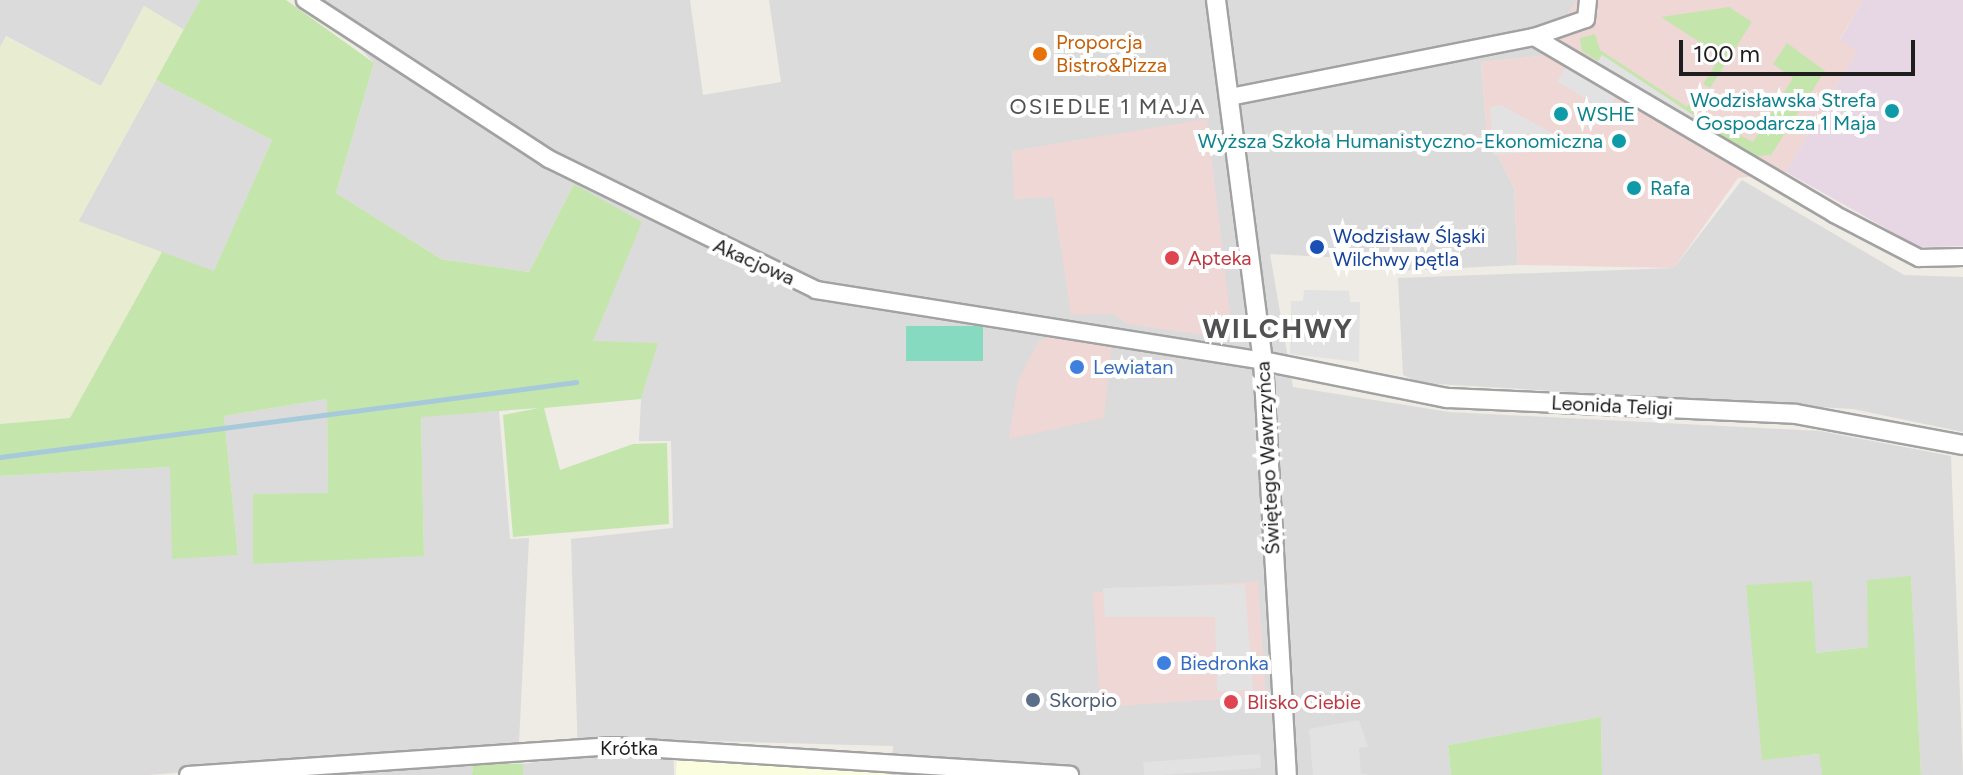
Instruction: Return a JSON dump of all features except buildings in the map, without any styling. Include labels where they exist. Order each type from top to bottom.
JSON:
[{"type":"street","name":"Akacjowa","points":[[305,0],[549,159],[816,290],[1263,361]]},
{"type":"street","name":"Świętego Wawrzyńca","points":[[1216,0],[1263,361],[1287,775]]},
{"type":"street","points":[[1230,97],[1534,37],[1586,19],[1588,0]]},
{"type":"street","points":[[1534,37],[1862,229],[1919,258],[1963,257]]},
{"type":"street","name":"Leonida Teligi","points":[[1263,361],[1447,398],[1796,414],[1963,445]]},
{"type":"street","name":"Krótka","points":[[188,775],[613,746],[1070,775]]},
{"type":"shaded area","points":[[0,0],[200,0],[184,30],[144,6],[101,86],[6,36],[0,47]]},
{"type":"shaded area","points":[[314,0],[690,0],[703,95],[781,82],[769,0],[1577,0],[1540,56],[1481,62],[1487,134],[1514,188],[1518,265],[1399,271],[1365,259],[1270,254],[1293,387],[1449,412],[1820,431],[1951,456],[1963,775],[1921,775],[1911,577],[1868,647],[1815,653],[1811,581],[1762,759],[1820,754],[1822,775],[1602,775],[1601,717],[1448,745],[1451,775],[892,775],[893,746],[673,740],[674,775],[523,775],[523,764],[578,756],[571,539],[673,528],[671,441],[639,441],[641,399],[657,344],[593,342],[574,184],[529,272],[441,259],[336,193],[374,63]]},
{"type":"shaded area","points":[[1577,0],[1863,0],[1840,39],[1857,51],[1786,172],[1738,178],[1674,268],[1518,265],[1514,188],[1487,134],[1481,62],[1540,56]]},
{"type":"shaded area","name":"Wodzisławska Strefa Gospodarcza 1 Maja","points":[[1863,0],[1963,0],[1963,246],[1919,247],[1786,172],[1857,51],[1840,40]]},
{"type":"shaded area","points":[[144,6],[184,30],[78,221],[162,252],[70,418],[0,424],[0,48],[6,37],[101,86]]},
{"type":"shaded area","points":[[1602,55],[1693,115],[1687,124],[1595,66]]},
{"type":"shaded area","points":[[1566,67],[1616,97],[1607,111],[1557,82]]},
{"type":"shaded area","points":[[156,80],[272,140],[214,272],[78,222]]},
{"type":"shaded area","points":[[1501,105],[1563,139],[1558,150],[1493,155],[1490,107]]},
{"type":"shaded area","points":[[1207,119],[1233,339],[1127,324],[1113,314],[1071,315],[1053,197],[1014,199],[1012,151]]},
{"type":"shaded area","points":[[1742,180],[1904,275],[1963,277],[1963,432],[1853,409],[1420,383],[1403,375],[1398,278],[1674,268]]},
{"type":"shaded area","points":[[1304,290],[1349,291],[1350,302],[1360,302],[1359,362],[1290,354],[1291,301],[1303,301]]},
{"type":"shaded area","points":[[1055,334],[1112,343],[1104,418],[1009,439],[1018,381],[1038,342]]},
{"type":"shaded area","points":[[327,399],[328,493],[424,556],[421,416],[499,411],[510,539],[529,538],[519,743],[149,775],[0,775],[0,476],[170,467],[238,555],[224,416]]},
{"type":"shaded area","points":[[1258,581],[1266,696],[1100,707],[1092,593]]},
{"type":"shaded area","points":[[1245,584],[1253,690],[1217,691],[1215,617],[1105,617],[1103,588]]},
{"type":"shaded area","points":[[1359,720],[1368,747],[1359,748],[1361,773],[1371,775],[1313,775],[1309,729]]},
{"type":"shaded area","points":[[1260,754],[1261,768],[1144,775],[1143,762]]},
{"type":"shaded area","points":[[677,756],[890,771],[889,775],[676,775]]},
{"type":"shaded area","points":[[473,762],[472,775],[256,775]]},
{"type":"green space","points":[[200,0],[286,0],[374,63],[336,193],[441,259],[529,272],[574,184],[642,222],[593,341],[658,343],[641,399],[544,408],[560,470],[633,444],[667,443],[669,524],[513,537],[503,415],[539,408],[421,417],[424,556],[253,564],[253,494],[328,493],[327,399],[224,416],[238,555],[172,559],[170,467],[0,476],[0,424],[70,418],[162,252],[214,271],[272,140],[156,80]]},
{"type":"green space","points":[[1729,7],[1752,22],[1710,88],[1703,84],[1721,56],[1661,17]]},
{"type":"green space","points":[[1595,34],[1600,50],[1687,107],[1699,89],[1707,94],[1693,115],[1602,55],[1598,61],[1582,51],[1580,38]]},
{"type":"green space","points":[[1787,43],[1825,71],[1771,155],[1748,157],[1700,128],[1705,117],[1753,142],[1793,78],[1773,64]]},
{"type":"green space","points":[[906,326],[983,326],[983,361],[906,361]]},
{"type":"green space","points":[[1911,576],[1921,775],[1822,775],[1819,754],[1762,760],[1746,585],[1812,581],[1816,653],[1868,647],[1867,580]]},
{"type":"green space","points":[[1601,717],[1602,775],[1451,775],[1448,745]]},
{"type":"green space","points":[[473,762],[523,764],[523,775],[472,775]]},
{"type":"waterway","points":[[0,457],[576,382]]},
{"type":"place","name":"Proporcja Bistro&Pizza","points":[[1040,54]]},
{"type":"place","name":"Wodzisławska Strefa Gospodarcza 1 Maja","points":[[1892,111]]},
{"type":"place","name":"WSHE","points":[[1561,114]]},
{"type":"place","name":"Wyższa Szkoła Humanistyczno-Ekonomiczna","points":[[1619,141]]},
{"type":"place","name":"Rafa","points":[[1634,188]]},
{"type":"place","name":"Wodzisław Śląski Wilchwy pętla","points":[[1317,247]]},
{"type":"place","name":"Apteka","points":[[1172,258]]},
{"type":"place","name":"Lewiatan","points":[[1077,367]]},
{"type":"place","name":"Biedronka","points":[[1164,663]]},
{"type":"place","name":"Skorpio","points":[[1033,700]]},
{"type":"place","name":"Blisko Ciebie","points":[[1231,702]]},
{"type":"district","name":"OSIEDLE 1 MAJA","points":[[1108,107]]},
{"type":"district","name":"WILCHWY","points":[[1278,328]]}]
